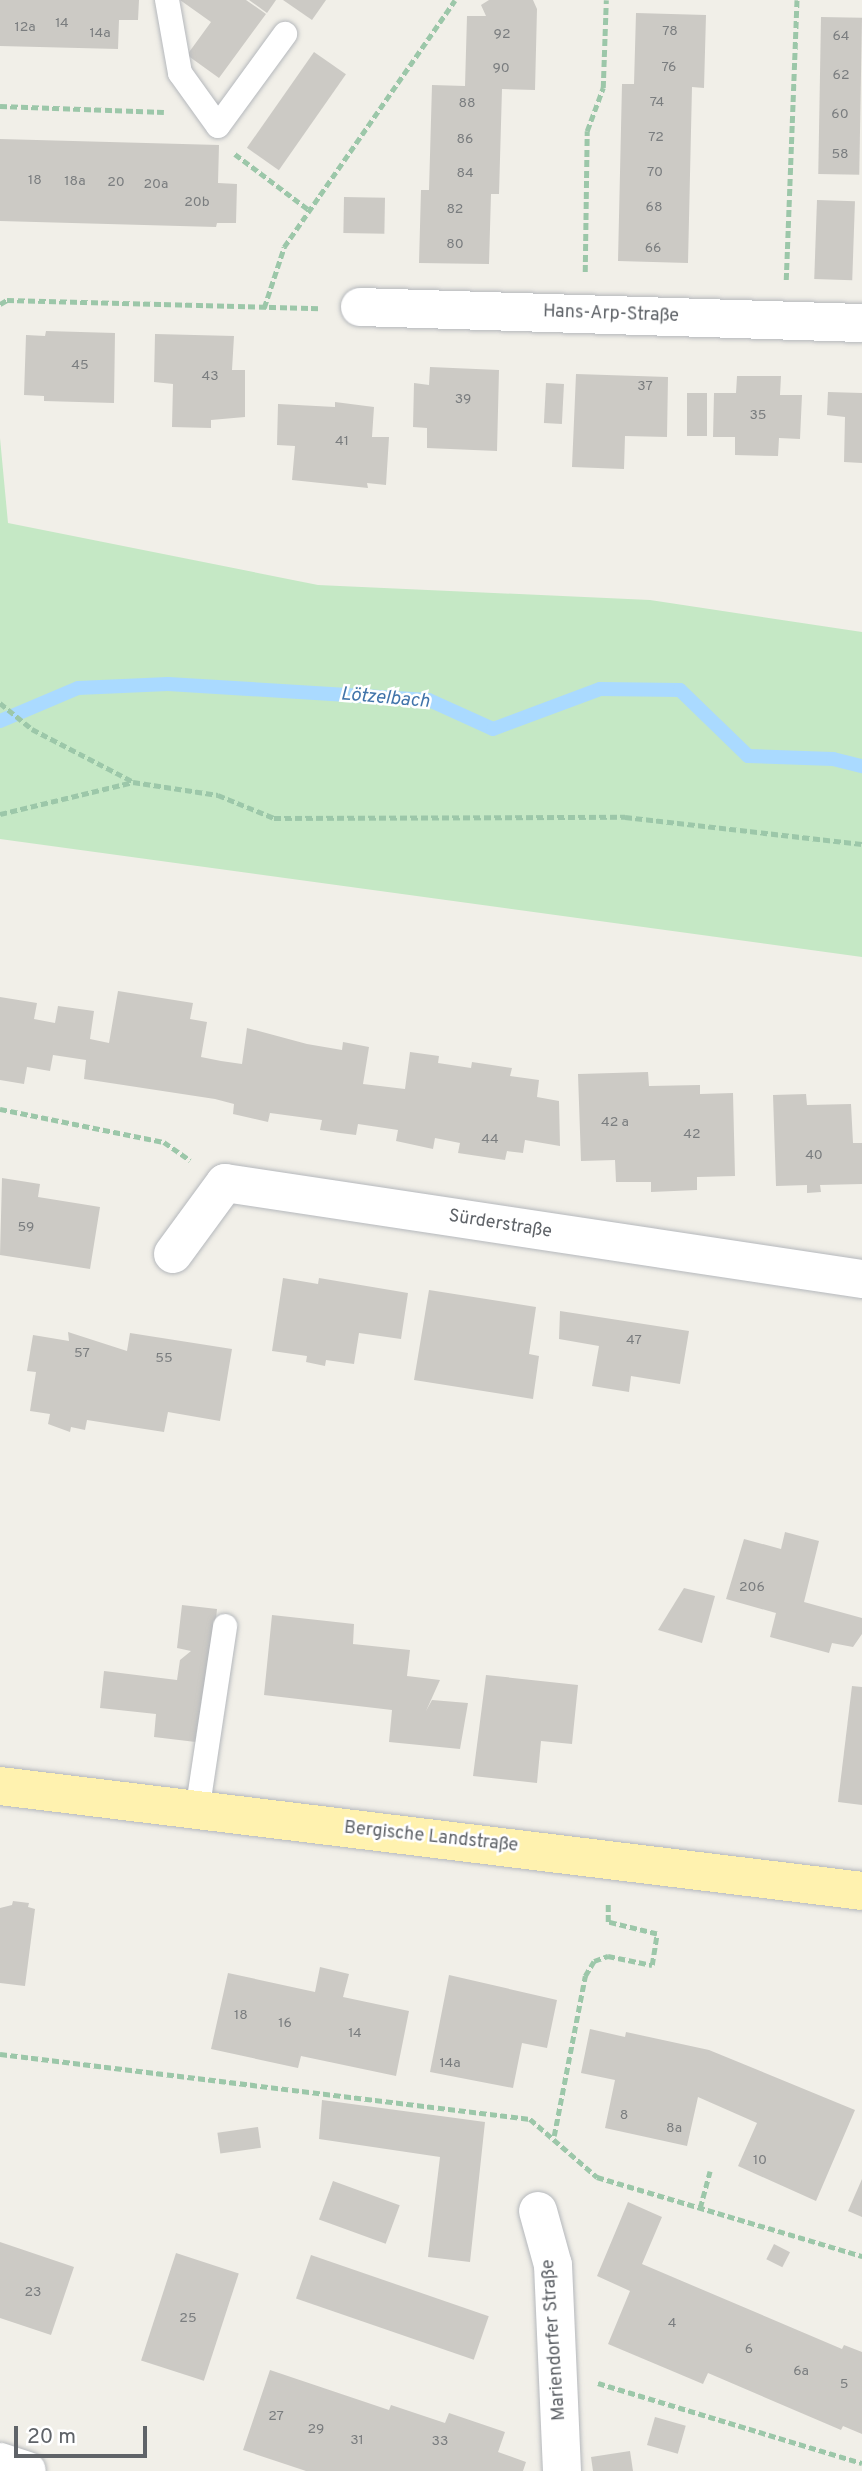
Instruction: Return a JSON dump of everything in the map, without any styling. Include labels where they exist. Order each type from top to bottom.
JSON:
[{"type":"main road","name":"Bergische Landstraße","points":[[0,1786],[862,1891]]},
{"type":"street","name":"Hans-Arp-Straße","points":[[360,307],[862,323]]},
{"type":"street","points":[[173,1254],[225,1183]]},
{"type":"street","name":"Sürderstraße","points":[[225,1183],[862,1279]]},
{"type":"street","name":"Mariendorfer Straße","points":[[538,2211],[553,2264],[562,2471]]},
{"type":"street","points":[[0,2462],[27,2471]]},
{"type":"lane","points":[[167,0],[180,73],[214,120],[285,34]]},
{"type":"lane","points":[[197,1812],[225,1626]]},
{"type":"path","points":[[264,308],[284,247],[455,0]]},
{"type":"path","points":[[586,266],[587,131],[603,88],[606,0]]},
{"type":"path","points":[[786,279],[797,0]]},
{"type":"path","points":[[0,106],[214,120],[238,159],[309,210]]},
{"type":"path","points":[[0,304],[7,300],[264,308],[360,307]]},
{"type":"path","points":[[0,703],[32,729],[133,782],[218,795],[274,818],[625,817],[862,844]]},
{"type":"path","points":[[0,814],[133,782]]},
{"type":"path","points":[[0,1109],[164,1142],[225,1183]]},
{"type":"path","points":[[554,2136],[586,1976],[594,1961],[608,1956],[652,1965],[657,1934],[608,1922],[606,1858]]},
{"type":"path","points":[[0,2054],[530,2119],[554,2136],[577,2163],[597,2177],[862,2256]]},
{"type":"path","points":[[700,2208],[710,2171]]},
{"type":"path","points":[[558,2371],[862,2463]]},
{"type":"green space","points":[[0,438],[8,523],[318,585],[650,600],[862,632],[862,957],[0,839]]},
{"type":"building","points":[[0,0],[139,0],[138,20],[119,20],[118,49],[0,46]]},
{"type":"building","points":[[180,0],[246,0],[266,14],[219,78],[187,55],[211,22]]},
{"type":"building","points":[[249,0],[276,0],[267,13]]},
{"type":"building","points":[[283,0],[326,0],[312,20]]},
{"type":"building","points":[[489,0],[533,0],[537,9],[535,90],[502,89],[499,194],[491,194],[489,264],[419,263],[421,190],[429,190],[432,85],[465,86],[467,16],[486,16],[481,5]]},
{"type":"building","points":[[636,13],[706,15],[704,88],[692,87],[688,263],[618,261],[622,84],[634,84]]},
{"type":"building","points":[[821,17],[862,18],[859,175],[818,174]]},
{"type":"building","points":[[314,52],[346,74],[279,170],[247,148]]},
{"type":"building","points":[[0,139],[219,145],[218,183],[237,184],[236,223],[217,223],[216,227],[0,221]]},
{"type":"building","points":[[344,197],[385,198],[384,234],[343,233]]},
{"type":"building","points":[[817,200],[855,201],[852,280],[814,279]]},
{"type":"building","points":[[46,331],[115,333],[114,403],[44,401],[44,396],[24,395],[26,335],[45,336]]},
{"type":"building","points":[[155,334],[234,336],[232,370],[245,370],[245,417],[211,420],[211,428],[172,427],[173,384],[154,382]]},
{"type":"building","points":[[430,367],[499,370],[497,451],[427,448],[427,428],[413,427],[414,383],[429,385]]},
{"type":"building","points":[[576,374],[668,377],[667,437],[625,436],[624,469],[572,467]]},
{"type":"building","points":[[737,376],[781,376],[780,395],[802,395],[800,439],[779,438],[778,456],[735,455],[735,437],[713,437],[714,393],[736,393]]},
{"type":"building","points":[[546,383],[564,384],[562,424],[544,423]]},
{"type":"building","points":[[828,392],[862,393],[862,463],[844,462],[845,417],[827,415]]},
{"type":"building","points":[[687,393],[707,393],[707,436],[687,436]]},
{"type":"building","points":[[335,402],[374,407],[372,437],[389,437],[386,485],[367,483],[368,488],[292,480],[295,446],[277,445],[278,404],[335,407]]},
{"type":"building","points":[[118,991],[193,1003],[190,1019],[207,1022],[201,1057],[221,1061],[242,1064],[247,1028],[342,1050],[343,1042],[369,1047],[363,1084],[405,1089],[410,1052],[439,1056],[438,1063],[471,1068],[472,1062],[512,1068],[510,1076],[539,1080],[537,1097],[559,1101],[560,1146],[525,1140],[523,1153],[507,1151],[505,1160],[458,1153],[460,1143],[435,1138],[433,1149],[396,1141],[398,1130],[358,1124],[356,1135],[340,1133],[320,1130],[322,1120],[270,1113],[268,1122],[233,1114],[234,1104],[215,1099],[84,1079],[86,1060],[53,1055],[50,1071],[27,1067],[24,1084],[0,1080],[0,997],[37,1003],[34,1019],[55,1023],[58,1006],[94,1011],[90,1039],[109,1043]]},
{"type":"building","points":[[648,1072],[649,1086],[700,1085],[700,1094],[733,1093],[735,1176],[697,1177],[697,1190],[651,1192],[651,1182],[616,1182],[615,1160],[581,1161],[578,1074]]},
{"type":"building","points":[[806,1094],[807,1105],[851,1104],[853,1143],[862,1143],[862,1184],[820,1185],[821,1192],[807,1193],[807,1185],[776,1186],[773,1095]]},
{"type":"building","points":[[2,1178],[40,1184],[38,1197],[100,1207],[90,1269],[0,1255]]},
{"type":"building","points":[[283,1278],[318,1284],[319,1278],[408,1293],[401,1339],[359,1333],[354,1364],[326,1360],[325,1366],[306,1362],[307,1356],[272,1351]]},
{"type":"building","points":[[429,1290],[536,1307],[529,1354],[539,1356],[533,1399],[414,1380]]},
{"type":"building","points":[[560,1311],[689,1331],[680,1384],[631,1376],[629,1392],[592,1386],[599,1346],[559,1339]]},
{"type":"building","points":[[68,1332],[127,1351],[130,1333],[232,1349],[220,1421],[168,1412],[164,1432],[87,1420],[85,1430],[71,1427],[70,1432],[48,1424],[50,1414],[30,1411],[36,1372],[27,1371],[33,1335],[69,1341]]},
{"type":"building","points":[[785,1532],[819,1541],[804,1602],[862,1618],[862,1634],[853,1647],[832,1643],[829,1653],[770,1637],[776,1613],[726,1599],[744,1539],[781,1549]]},
{"type":"building","points":[[684,1588],[715,1596],[702,1643],[658,1630]]},
{"type":"building","points":[[182,1605],[217,1609],[204,1743],[154,1737],[156,1714],[100,1708],[104,1671],[177,1680],[180,1660],[191,1651],[177,1648]]},
{"type":"building","points":[[272,1615],[354,1624],[353,1644],[410,1650],[407,1676],[440,1680],[426,1711],[432,1700],[468,1703],[460,1749],[389,1742],[392,1710],[264,1695]]},
{"type":"building","points":[[486,1675],[578,1685],[572,1744],[541,1741],[537,1783],[473,1776]]},
{"type":"building","points":[[852,1686],[862,1687],[862,1805],[838,1802]]},
{"type":"building","points":[[13,1901],[29,1903],[28,1907],[35,1909],[25,1986],[0,1983],[0,1908],[12,1905]]},
{"type":"building","points":[[320,1967],[349,1974],[343,1997],[409,2011],[396,2076],[301,2056],[298,2068],[211,2049],[228,1973],[315,1992]]},
{"type":"building","points":[[449,1975],[557,2000],[547,2048],[522,2043],[513,2088],[430,2072]]},
{"type":"building","points":[[590,2029],[625,2037],[626,2032],[709,2050],[855,2110],[816,2201],[738,2166],[757,2123],[698,2097],[687,2146],[605,2128],[615,2080],[581,2073]]},
{"type":"building","points":[[322,2100],[485,2122],[470,2262],[428,2257],[440,2157],[319,2139]]},
{"type":"building","points":[[258,2127],[261,2148],[220,2154],[217,2133]]},
{"type":"building","points":[[862,2179],[862,2217],[848,2211]]},
{"type":"building","points":[[333,2181],[400,2205],[386,2244],[319,2220]]},
{"type":"building","points":[[628,2202],[662,2217],[642,2264],[842,2349],[844,2345],[862,2352],[862,2434],[843,2426],[841,2430],[708,2373],[703,2384],[608,2344],[630,2291],[597,2276]]},
{"type":"building","points":[[0,2242],[74,2267],[51,2335],[0,2318]]},
{"type":"building","points":[[774,2244],[790,2252],[782,2267],[766,2259]]},
{"type":"building","points":[[176,2253],[239,2273],[204,2381],[141,2360]]},
{"type":"building","points":[[311,2255],[489,2316],[474,2360],[296,2298]]},
{"type":"building","points":[[270,2370],[389,2410],[391,2405],[445,2423],[449,2413],[505,2432],[498,2452],[526,2462],[523,2471],[306,2471],[243,2450]]},
{"type":"building","points":[[655,2417],[686,2426],[678,2454],[647,2445]]},
{"type":"building","points":[[630,2451],[633,2471],[593,2471],[591,2457]]},
{"type":"waterway","name":"Lötzelbach","points":[[0,721],[78,688],[168,684],[429,700],[493,729],[600,689],[680,690],[748,756],[833,759],[862,766]]}]
